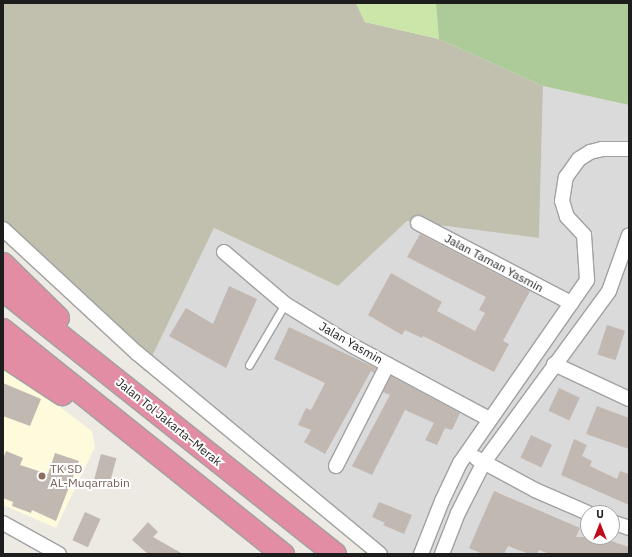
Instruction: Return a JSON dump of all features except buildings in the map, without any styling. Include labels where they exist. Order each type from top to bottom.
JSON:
[{"type":"highway","points":[[3,264],[132,392]]},
{"type":"highway","name":"Jalan Tol Jakarta–Merak","points":[[3,290],[335,554]]},
{"type":"highway","points":[[3,330],[172,467],[283,554]]},
{"type":"highway","points":[[3,355],[172,467]]},
{"type":"street","points":[[421,554],[442,501],[467,453],[489,419],[571,303],[584,287],[588,272],[584,235],[567,217],[564,209],[562,194],[566,177],[578,159],[590,152],[602,149],[629,149]]},
{"type":"street","name":"Jalan Taman Yasmin","points":[[418,223],[571,303]]},
{"type":"street","points":[[3,229],[137,353],[380,554]]},
{"type":"street","points":[[442,554],[458,513],[484,462],[554,364],[623,273],[629,235]]},
{"type":"street","name":"Jalan Yasmin","points":[[224,252],[285,304],[388,364],[489,419]]},
{"type":"street","points":[[336,466],[388,364]]},
{"type":"street","points":[[554,364],[629,399]]},
{"type":"street","points":[[467,453],[536,490],[580,509]]},
{"type":"street","points":[[3,523],[58,554]]},
{"type":"lane","points":[[249,365],[285,304]]},
{"type":"shaded area","points":[[3,3],[356,3],[365,22],[439,39],[543,86],[539,238],[407,221],[338,286],[214,228],[145,371],[3,236]]},
{"type":"shaded area","points":[[543,86],[629,105],[629,554],[382,554],[145,371],[214,228],[338,286],[407,221],[539,238]]},
{"type":"shaded area","name":"TK SD AL-Muqarrabin","points":[[3,369],[20,377],[92,431],[95,447],[56,528],[3,505]]},
{"type":"green space","points":[[356,3],[436,3],[439,39],[365,22]]},
{"type":"green space","points":[[436,3],[629,3],[629,105],[543,86],[439,39]]},
{"type":"place","name":"TK SD AL-Muqarrabin","points":[[42,476]]}]
